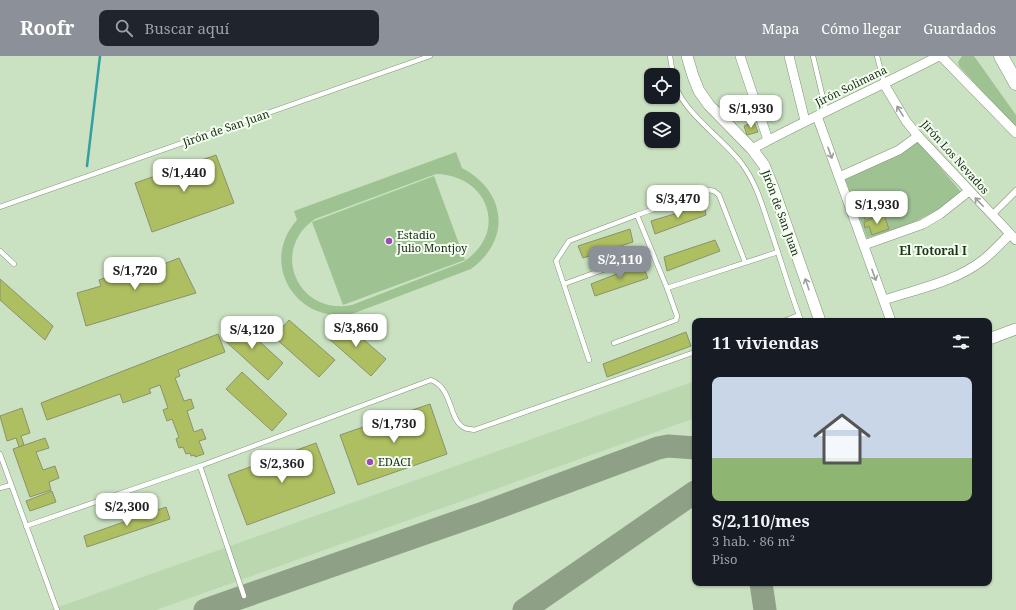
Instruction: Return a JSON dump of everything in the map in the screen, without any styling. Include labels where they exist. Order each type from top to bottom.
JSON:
[{"type":"main road","points":[[1001,56],[1016,83]]},
{"type":"street","name":"Jirón de San Juan","points":[[687,56],[697,86],[709,105],[752,149],[764,165],[819,318]]},
{"type":"street","points":[[740,56],[768,140]]},
{"type":"street","points":[[789,56],[805,121]]},
{"type":"street","name":"Jirón Solimana","points":[[752,149],[805,121],[940,56]]},
{"type":"street","points":[[940,56],[1016,134]]},
{"type":"street","name":"Jirón Los Nevados","points":[[884,84],[906,121],[918,136],[969,192],[1013,237]]},
{"type":"street","points":[[817,116],[890,318]]},
{"type":"street","points":[[839,178],[893,153],[918,136]]},
{"type":"street","points":[[992,215],[1016,191]]},
{"type":"street","points":[[864,245],[923,224],[940,214],[969,192]]},
{"type":"street","points":[[884,300],[950,278],[983,260],[1013,237]]},
{"type":"street","points":[[992,338],[1016,329]]},
{"type":"lane","name":"Jirón de San Juan","points":[[0,207],[430,56]]},
{"type":"lane","points":[[670,56],[672,68]]},
{"type":"lane","points":[[813,56],[826,111]]},
{"type":"lane","points":[[878,56],[884,84]]},
{"type":"lane","points":[[680,96],[689,109],[729,148],[743,165],[757,189],[800,318]]},
{"type":"lane","points":[[589,360],[556,261],[570,241],[637,215],[709,190],[714,191],[719,195],[745,262]]},
{"type":"lane","points":[[614,344],[676,320],[677,316],[637,215]]},
{"type":"lane","points":[[0,251],[14,264]]},
{"type":"lane","points":[[564,284],[652,252]]},
{"type":"lane","points":[[667,288],[778,252]]},
{"type":"lane","points":[[792,318],[799,315]]},
{"type":"lane","points":[[26,526],[200,466],[431,380],[438,383],[444,389],[458,422],[464,428],[474,430],[692,353]]},
{"type":"lane","points":[[0,454],[57,610]]},
{"type":"lane","points":[[200,466],[244,596]]},
{"type":"lane","points":[[0,488],[11,485]]},
{"type":"shaded area","points":[[962,56],[974,56],[1016,115],[1016,128],[959,66],[958,62]]},
{"type":"shaded area","points":[[918,141],[961,192],[937,211],[908,225],[867,238],[845,179],[888,160]]},
{"type":"shaded area","points":[[456,152],[462,168],[477,178],[488,189],[495,202],[498,216],[498,230],[493,244],[484,257],[471,269],[352,314],[332,315],[315,310],[300,300],[289,287],[283,272],[281,254],[286,237],[297,220],[294,211]],"holes":[[[436,174],[454,177],[469,184],[480,195],[487,208],[489,222],[486,236],[477,250],[463,262],[352,305],[333,306],[317,301],[304,291],[296,278],[292,263],[294,247],[301,232],[315,219]]]},
{"type":"shaded area","name":"Estadio Julio Montjoy","points":[[434,176],[465,260],[343,305],[312,222]]},
{"type":"shaded area","points":[[692,382],[692,419],[156,610],[50,610]]},
{"type":"building","points":[[754,122],[758,132],[747,135],[744,126]]},
{"type":"building","points":[[216,155],[234,203],[152,232],[135,183]]},
{"type":"building","points":[[878,200],[883,214],[865,220],[860,206]]},
{"type":"building","points":[[704,205],[706,215],[655,234],[651,221]]},
{"type":"building","points":[[884,215],[889,229],[872,235],[869,226],[865,228],[864,222]]},
{"type":"building","points":[[630,229],[633,242],[583,258],[578,246]]},
{"type":"building","points":[[715,240],[720,251],[667,271],[664,257]]},
{"type":"building","points":[[179,258],[196,293],[86,326],[77,293],[101,286],[99,280],[148,261],[151,269]]},
{"type":"building","points":[[642,264],[648,278],[595,296],[591,284]]},
{"type":"building","points":[[0,279],[53,326],[45,340],[0,300]]},
{"type":"building","points":[[236,320],[283,363],[268,380],[221,337]]},
{"type":"building","points":[[289,320],[335,360],[319,377],[274,337]]},
{"type":"building","points":[[341,320],[386,359],[371,376],[327,337]]},
{"type":"building","points":[[686,332],[691,346],[607,377],[603,364]]},
{"type":"building","points":[[218,334],[225,352],[178,370],[180,376],[175,378],[184,401],[191,399],[194,408],[187,411],[194,432],[202,429],[206,439],[199,441],[204,454],[195,457],[195,455],[191,456],[190,453],[186,454],[183,447],[179,448],[176,439],[179,437],[172,419],[167,421],[163,410],[168,408],[160,385],[149,389],[151,393],[123,403],[120,394],[47,420],[41,403]]},
{"type":"building","points":[[242,372],[287,414],[272,431],[226,389]]},
{"type":"building","points":[[430,404],[447,454],[358,485],[340,435]]},
{"type":"building","points":[[22,408],[30,433],[21,436],[24,445],[19,447],[16,438],[7,441],[0,416]]},
{"type":"building","points":[[45,438],[49,448],[36,452],[43,470],[55,466],[59,478],[49,482],[51,490],[30,497],[13,449]]},
{"type":"building","points":[[316,443],[335,493],[247,525],[228,475]]},
{"type":"building","points":[[52,491],[56,502],[30,511],[26,501]]},
{"type":"building","points":[[166,507],[170,519],[87,547],[84,536]]},
{"type":"waterway","points":[[87,166],[100,56]]},
{"type":"taxiway","points":[[205,610],[483,513],[658,448],[668,446],[692,448]]},
{"type":"taxiway","points":[[524,610],[692,494]]},
{"type":"taxiway","points":[[761,586],[765,610]]},
{"type":"place","name":"Estadio Julio Montjoy","points":[[389,241]]},
{"type":"place","name":"EDACI","points":[[370,462]]},
{"type":"district","name":"El Totoral I","points":[[933,251]]}]
